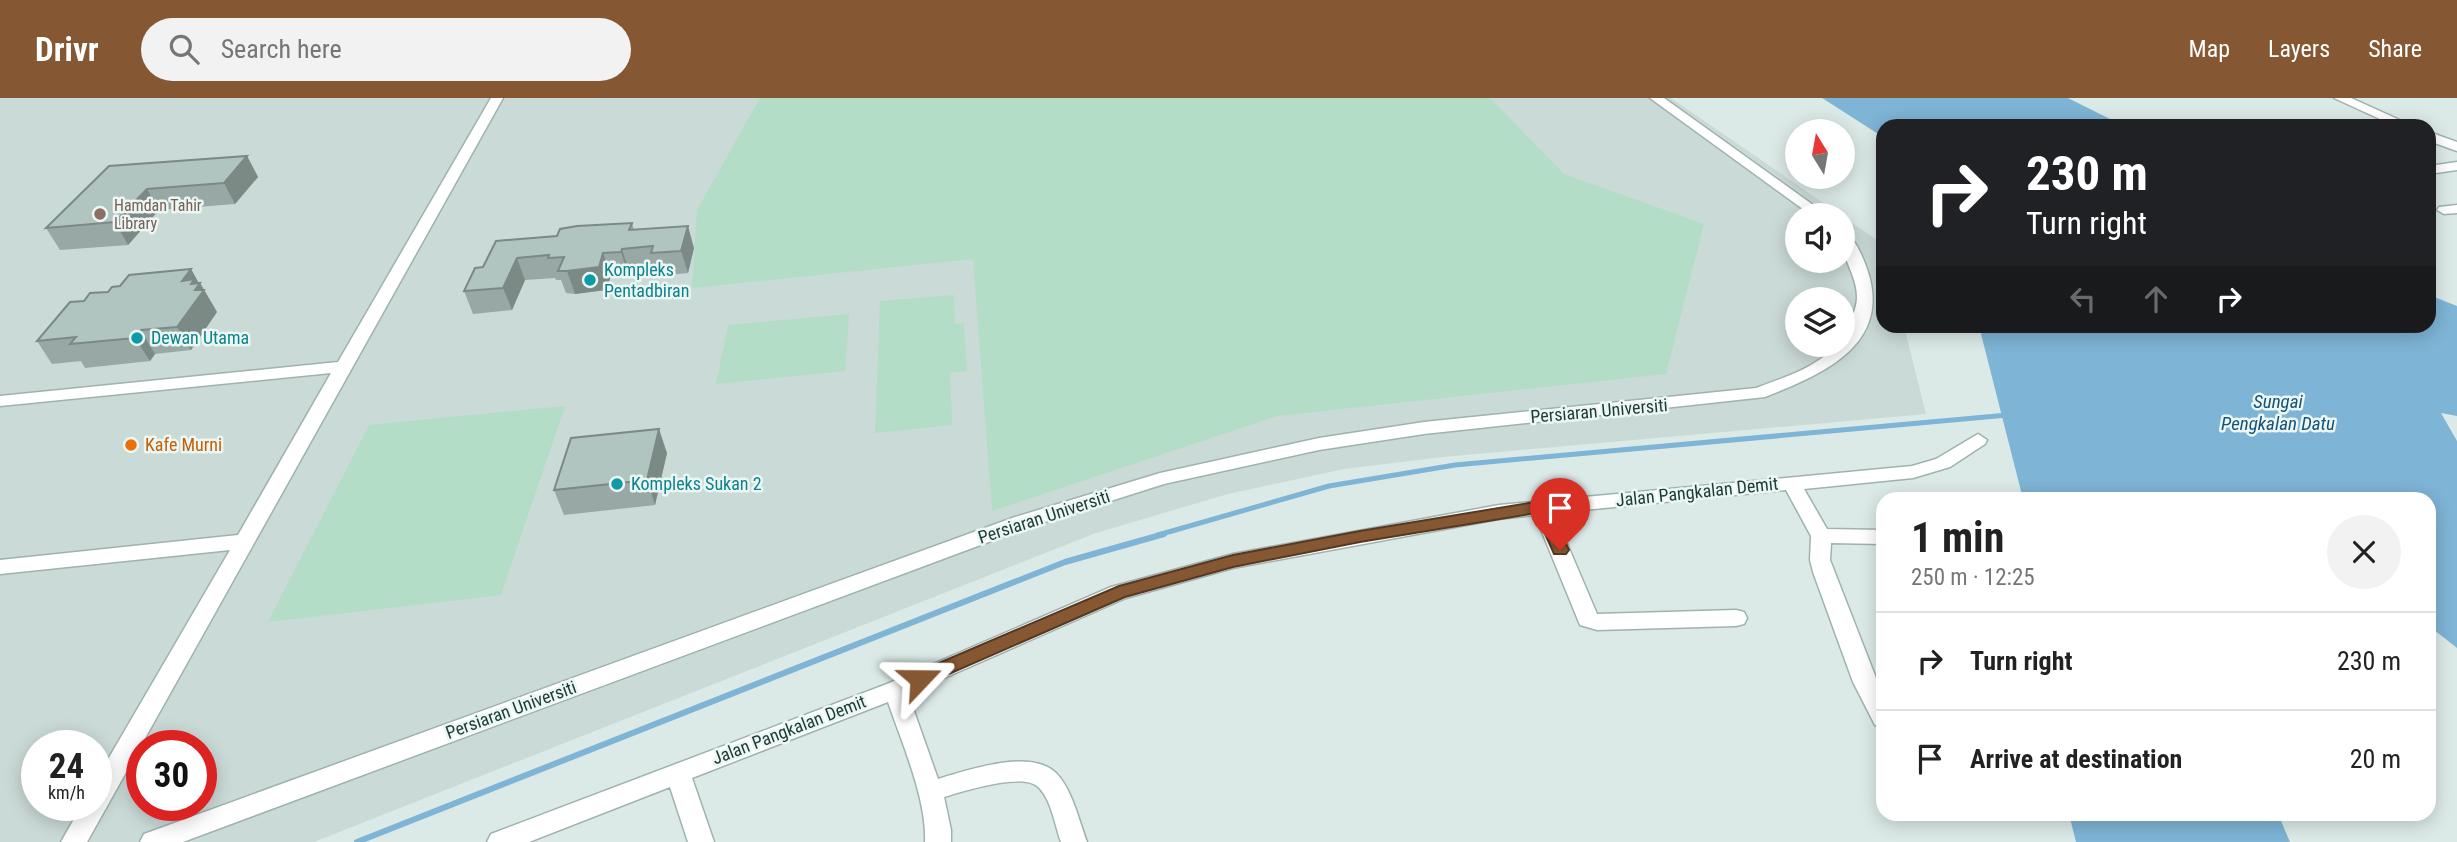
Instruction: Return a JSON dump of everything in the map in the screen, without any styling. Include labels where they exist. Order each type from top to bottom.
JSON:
[{"type":"street","points":[[112,776],[497,98]]},
{"type":"street","points":[[1656,98],[1803,203]]},
{"type":"street","points":[[2340,98],[2390,119]]},
{"type":"street","points":[[2436,138],[2457,147]]},
{"type":"street","points":[[2436,169],[2457,166]]},
{"type":"street","name":"Persiaran Universiti","points":[[153,842],[1010,527],[1160,479],[1319,444],[1424,428],[1759,393],[1806,375],[1838,355],[1855,333],[1866,309],[1866,281],[1855,254]]},
{"type":"street","points":[[0,401],[344,367]]},
{"type":"street","name":"Jalan Pangkalan Demit","points":[[500,842],[895,690],[1119,592],[1233,561],[1373,534],[1541,507],[1913,472],[1943,463],[1978,440]]},
{"type":"street","points":[[1791,482],[1821,536],[1820,560],[1864,682],[1876,705]]},
{"type":"street","points":[[1541,507],[1553,529],[1588,619],[1597,622],[1736,618]]},
{"type":"street","points":[[1821,536],[1876,537]]},
{"type":"street","points":[[0,567],[245,541]]},
{"type":"street","points":[[895,690],[929,792],[939,829],[938,842]]},
{"type":"street","points":[[678,772],[701,842]]},
{"type":"street","points":[[929,792],[971,778],[1014,772],[1041,775],[1050,784],[1074,842]]},
{"type":"street","points":[[74,842],[86,821]]},
{"type":"shaded area","points":[[0,98],[1671,98],[1785,176],[1785,189],[1803,189],[1824,203],[1785,203],[1785,273],[1855,273],[1855,225],[1876,239],[1876,333],[1906,333],[1926,414],[1443,457],[1344,469],[1228,494],[1096,533],[314,842],[0,842]]},
{"type":"green space","points":[[760,98],[1490,98],[1564,174],[1704,224],[1666,374],[1277,416],[992,511],[973,259],[692,288],[697,210]]},
{"type":"green space","points":[[954,295],[955,324],[964,323],[967,371],[950,373],[952,425],[875,433],[880,301]]},
{"type":"green space","points":[[849,314],[845,371],[716,384],[728,325]]},
{"type":"green space","points":[[565,406],[501,595],[268,622],[369,425]]},
{"type":"water","points":[[1822,98],[2068,98],[2110,119],[1876,119],[1876,133]]},
{"type":"water","name":"Sungai Pengkalan Datu","points":[[2436,298],[2457,306],[2457,416],[2441,413],[2457,441],[2457,648],[2436,632],[2436,492],[2021,492],[1981,333],[2436,333]]},
{"type":"water","points":[[2071,821],[2281,821],[2290,842],[2076,842]]},
{"type":"building","points":[[247,156],[224,183],[147,189],[115,222],[46,228],[109,166]]},
{"type":"building","points":[[632,223],[629,230],[688,226],[681,251],[651,253],[653,246],[622,249],[621,252],[603,253],[599,267],[567,271],[558,271],[564,257],[548,258],[549,255],[517,258],[503,288],[464,291],[475,268],[483,267],[496,241],[557,236],[560,229],[577,226]]},
{"type":"building","points":[[191,269],[182,281],[194,279],[191,284],[200,283],[195,290],[204,290],[177,327],[141,330],[135,338],[70,344],[76,337],[37,341],[70,302],[84,301],[90,293],[108,292],[112,287],[120,286],[129,275]]},
{"type":"building","points":[[659,429],[647,480],[554,490],[571,438]]},
{"type":"waterway","points":[[1158,535],[1329,486],[1455,465],[2008,415]]},
{"type":"waterway","points":[[357,842],[1065,562],[1164,534]]},
{"type":"place","name":"Hamdan Tahir Library","points":[[100,214]]},
{"type":"place","name":"Kompleks Pentadbiran","points":[[590,280]]},
{"type":"place","name":"Dewan Utama","points":[[137,338]]},
{"type":"place","name":"Kafe Murni","points":[[131,445]]},
{"type":"place","name":"Kompleks Sukan 2","points":[[617,484]]},
{"type":"route","points":[[920,679],[1119,592],[1233,561],[1360,536],[1541,507],[1560,550]]}]
